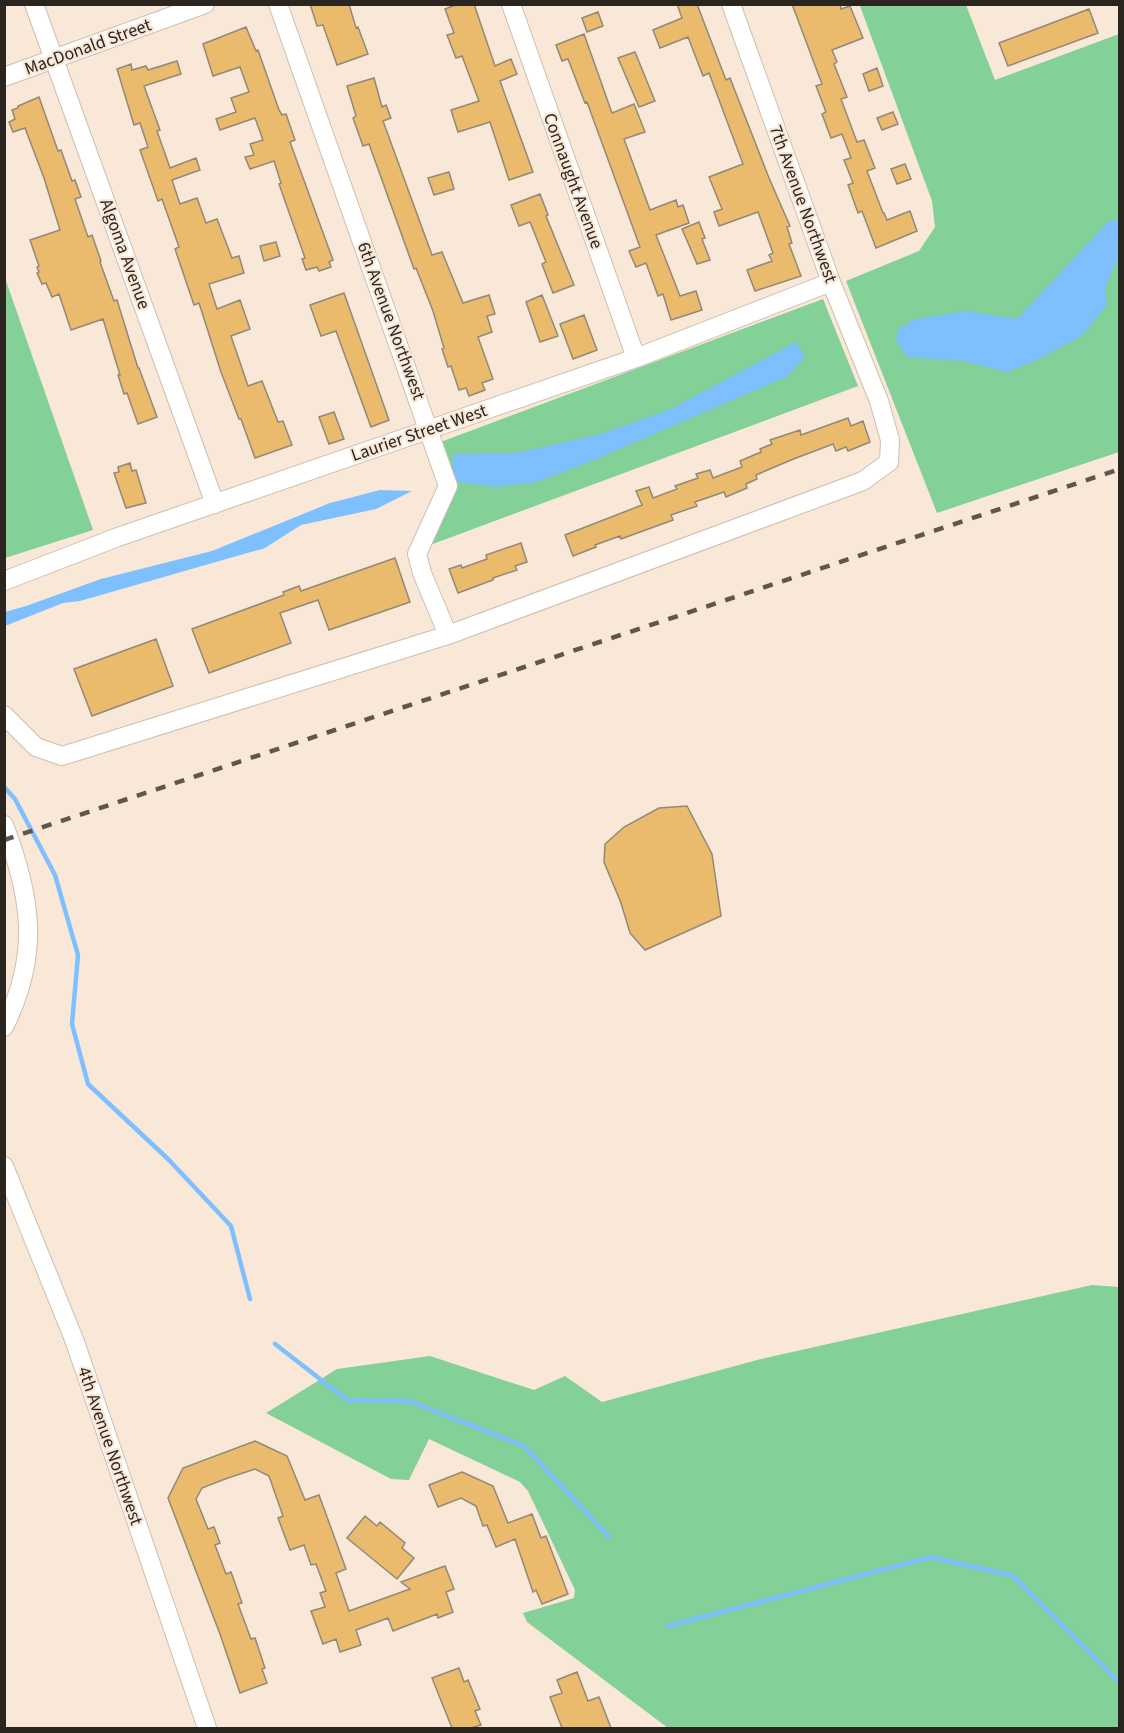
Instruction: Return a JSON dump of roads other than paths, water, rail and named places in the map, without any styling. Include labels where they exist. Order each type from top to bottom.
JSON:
[{"type":"street","name":"Algoma Avenue","points":[[34,4],[215,504]]},
{"type":"street","name":"MacDonald Street","points":[[4,77],[205,4]]},
{"type":"street","name":"6th Avenue Northwest","points":[[278,4],[448,486],[417,554],[448,635]]},
{"type":"street","name":"Connaught Avenue","points":[[511,4],[636,358]]},
{"type":"street","name":"7th Avenue Northwest","points":[[448,635],[863,481],[889,462],[890,440],[879,401],[831,282],[731,4]]},
{"type":"street","name":"Laurier Street West","points":[[4,580],[118,537],[636,358],[831,282]]},
{"type":"street","points":[[4,715],[36,747],[63,756],[448,635]]},
{"type":"street","points":[[4,825],[22,879],[30,923],[23,975],[4,1027]]},
{"type":"street","name":"4th Avenue Northwest","points":[[4,1166],[75,1342],[207,1728]]},
{"type":"water","points":[[1119,218],[1119,256],[1105,288],[1107,305],[1082,336],[1037,360],[1007,372],[963,361],[907,357],[896,340],[899,328],[916,319],[966,311],[1017,319],[1107,223]]},
{"type":"water","points":[[796,342],[805,357],[788,376],[594,460],[537,482],[496,487],[452,481],[453,454],[516,453],[601,434],[671,409]]},
{"type":"water","points":[[380,490],[412,491],[376,509],[301,525],[265,548],[80,601],[63,603],[5,626],[5,612],[101,579],[212,551],[330,503]]},
{"type":"waterway","points":[[4,787],[15,799],[55,875],[78,955],[72,1024],[88,1084],[168,1159],[231,1226],[250,1299]]},
{"type":"waterway","points":[[275,1344],[347,1400],[409,1401],[524,1446],[609,1537]]},
{"type":"waterway","points":[[668,1626],[931,1557],[1013,1576],[1120,1683]]},
{"type":"railway","points":[[4,840],[1120,469]]}]
